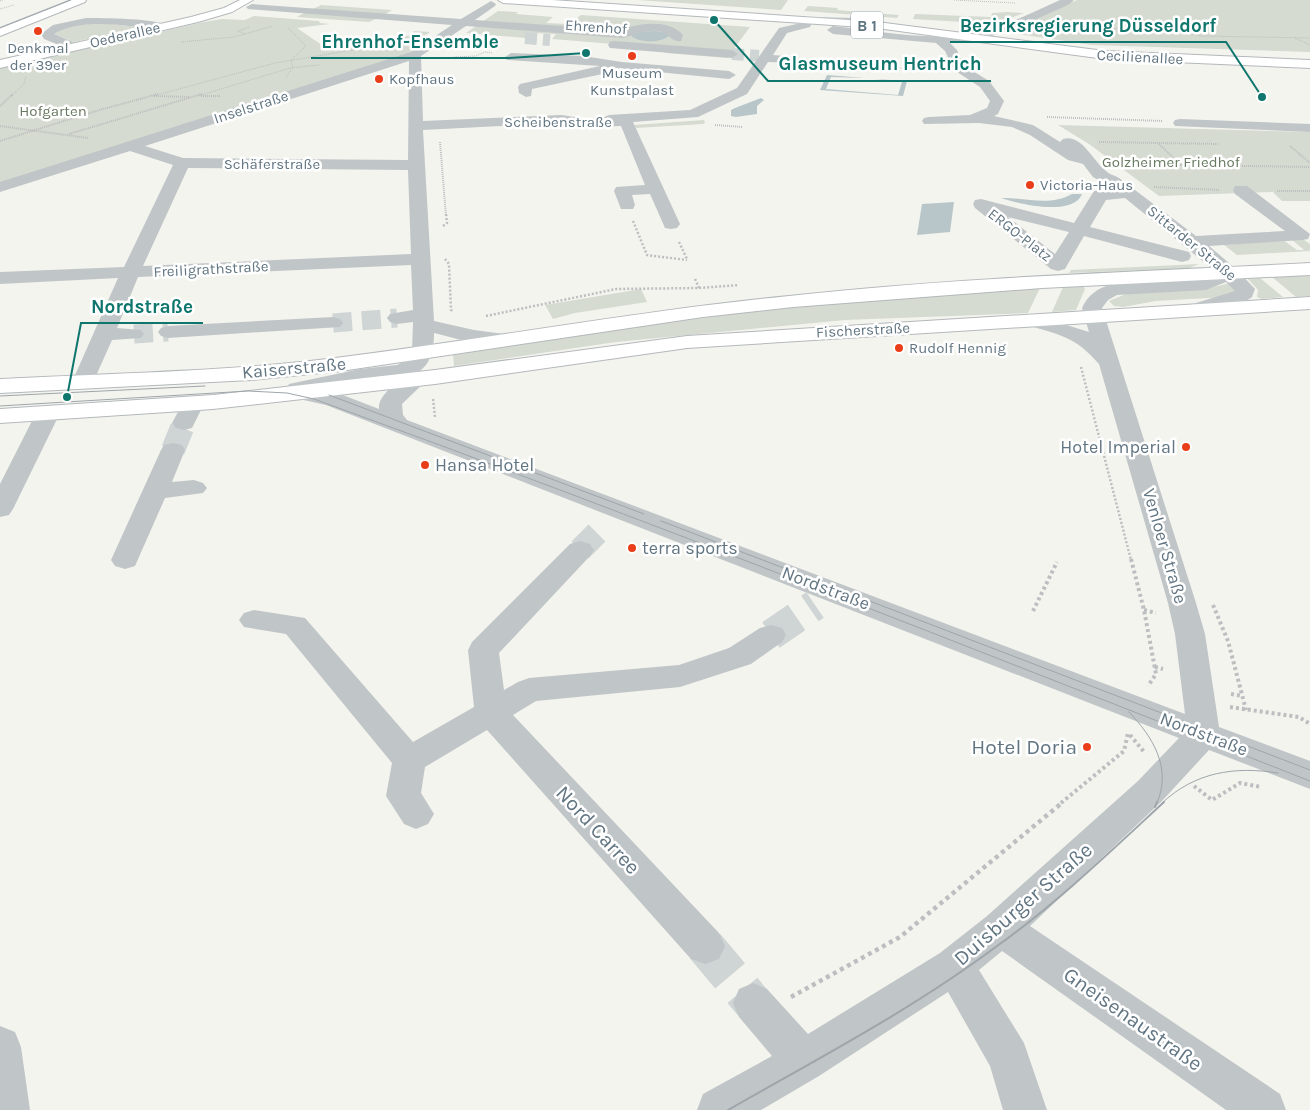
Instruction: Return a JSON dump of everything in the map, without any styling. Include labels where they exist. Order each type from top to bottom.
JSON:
[{"type":"main road","points":[[23,10],[51,0]]},
{"type":"main road","points":[[0,32],[81,0]]},
{"type":"main road","name":"B 1","points":[[503,0],[807,23],[894,27],[971,38]]},
{"type":"main road","name":"B 1","points":[[566,0],[856,20],[936,27],[984,34]]},
{"type":"main road","name":"Oederallee","points":[[0,64],[164,27],[250,3]]},
{"type":"main road","name":"Cecilienallee","points":[[984,34],[1072,47],[1124,52],[1310,59]]},
{"type":"main road","name":"Cecilienallee","points":[[971,38],[1105,55],[1310,64]]},
{"type":"main road","name":"Fischerstraße","points":[[423,352],[703,311],[793,300],[1050,281],[1310,269]]},
{"type":"main road","name":"Fischerstraße","points":[[425,386],[687,342],[1310,303]]},
{"type":"main road","name":"Kaiserstraße","points":[[0,386],[251,373],[350,363],[423,352]]},
{"type":"main road","name":"Kaiserstraße","points":[[0,416],[48,413],[189,414],[269,395],[425,386]]},
{"type":"street","points":[[807,23],[822,29],[938,39],[971,38],[1040,14],[1069,0]]},
{"type":"street","name":"Ehrenhof","points":[[250,3],[623,34],[633,30],[660,26],[674,32],[677,35],[676,38]]},
{"type":"street","name":"Inselstraße","points":[[0,188],[415,55],[491,4]]},
{"type":"street","points":[[621,119],[658,112],[703,119],[742,91],[750,75],[783,30],[807,23],[856,20]]},
{"type":"street","points":[[74,47],[47,34],[62,26],[90,22],[164,27]]},
{"type":"street","points":[[449,33],[525,38]]},
{"type":"street","name":"Ehrenhof","points":[[623,34],[624,38],[641,46],[676,38],[737,42]]},
{"type":"street","points":[[929,121],[971,118],[993,111],[997,101],[983,83],[964,73],[951,58],[951,50],[938,39]]},
{"type":"street","name":"Ehrenhof","points":[[550,40],[732,54]]},
{"type":"street","points":[[415,55],[416,165],[424,320],[423,352]]},
{"type":"street","points":[[574,119],[532,97],[516,57],[583,60],[729,75]]},
{"type":"street","points":[[763,57],[793,60]]},
{"type":"street","points":[[532,97],[623,64]]},
{"type":"street","name":"Sittarder Straße","points":[[971,118],[1000,121],[1029,128],[1069,156],[1091,164],[1102,177],[1113,181],[1124,197],[1188,249],[1229,273],[1243,284],[1246,289],[1245,293],[1238,297],[1193,310]]},
{"type":"street","name":"Scheibenstraße","points":[[415,126],[574,119],[621,119],[671,224]]},
{"type":"street","points":[[1180,123],[1310,128]]},
{"type":"street","points":[[1068,142],[1083,154],[1091,164]]},
{"type":"street","name":"Schäferstraße","points":[[130,146],[182,163],[416,165]]},
{"type":"street","points":[[82,382],[130,273],[182,163]]},
{"type":"street","points":[[627,205],[622,191],[655,188]]},
{"type":"street","points":[[1241,190],[1306,233]]},
{"type":"street","name":"ERGO-Platz","points":[[1124,197],[1100,195],[1080,230],[1058,265],[981,204],[1080,230],[1188,249]]},
{"type":"street","points":[[1188,249],[1306,233]]},
{"type":"street","name":"Freiligrathstraße","points":[[0,278],[421,259]]},
{"type":"street","points":[[1094,316],[1092,308],[1094,301],[1107,291],[1206,284],[1229,273]]},
{"type":"street","name":"Venloer Straße","points":[[1094,316],[1129,425],[1182,603],[1190,634],[1204,734]]},
{"type":"street","points":[[397,318],[424,320],[474,336],[505,339]]},
{"type":"street","name":"Venloer Straße","points":[[1031,320],[1080,335],[1093,344],[1108,362]]},
{"type":"street","points":[[168,332],[333,323]]},
{"type":"street","points":[[104,334],[134,334]]},
{"type":"street","name":"Kaiserstraße","points":[[269,395],[360,376],[401,371],[417,363],[423,352]]},
{"type":"street","points":[[399,425],[391,416],[390,403],[402,390],[425,386]]},
{"type":"street","name":"Nordstraße","points":[[298,392],[332,399],[399,425],[820,596],[1204,734],[1310,775]]},
{"type":"street","points":[[0,509],[48,413]]},
{"type":"street","points":[[125,560],[173,450]]},
{"type":"street","points":[[155,491],[194,488]]},
{"type":"street","points":[[491,713],[483,650],[580,550]]},
{"type":"street","points":[[254,620],[295,625],[409,760],[403,796],[416,814]]},
{"type":"street","points":[[409,760],[529,690],[680,676],[740,656],[772,635]]},
{"type":"street","name":"Nord Carree","points":[[491,713],[705,946]]},
{"type":"street","name":"Duisburger Straße","points":[[719,1110],[804,1061],[954,966],[1001,928],[1150,790],[1204,734]]},
{"type":"street","name":"Gneisenaustraße","points":[[1001,928],[1264,1110]]},
{"type":"street","points":[[954,966],[1009,1058],[1025,1110]]},
{"type":"street","points":[[757,1008],[804,1061]]},
{"type":"street","points":[[0,1047],[8,1110]]},
{"type":"path","points":[[954,0],[1018,4]]},
{"type":"path","points":[[284,26],[293,31],[306,46],[291,60]]},
{"type":"path","points":[[246,34],[238,31],[250,28]]},
{"type":"path","points":[[1082,28],[1171,30],[1201,36],[1310,38]]},
{"type":"path","points":[[288,32],[293,31]]},
{"type":"path","points":[[1295,37],[1310,46]]},
{"type":"path","points":[[0,141],[152,96],[291,60],[382,45]]},
{"type":"path","points":[[454,57],[476,56],[485,52],[493,52]]},
{"type":"path","points":[[793,60],[964,73]]},
{"type":"path","points":[[0,126],[69,134],[290,68],[324,64]]},
{"type":"path","points":[[0,106],[24,84],[26,76],[24,69]]},
{"type":"path","points":[[152,96],[169,98],[226,96]]},
{"type":"path","points":[[1046,117],[1164,121]]},
{"type":"path","points":[[703,119],[743,127]]},
{"type":"path","points":[[439,125],[447,224],[442,227]]},
{"type":"path","points":[[1099,142],[1224,144]]},
{"type":"path","points":[[1158,144],[1182,166]]},
{"type":"path","points":[[1296,145],[1289,144],[1310,163]]},
{"type":"path","points":[[1116,164],[1310,167]]},
{"type":"path","points":[[637,231],[648,254],[687,260]]},
{"type":"path","points":[[443,257],[449,264],[451,310],[457,313]]},
{"type":"path","points":[[696,279],[701,293]]},
{"type":"path","points":[[478,318],[616,289],[699,288],[746,284]]},
{"type":"path","name":"Venloer Straße","points":[[1079,358],[1144,610],[1155,668]]},
{"type":"path","points":[[425,386],[436,419]]},
{"type":"path","points":[[1033,611],[1057,562]]},
{"type":"path","points":[[1144,610],[1160,614]]},
{"type":"path","points":[[1222,640],[1228,641]]},
{"type":"path","points":[[1143,692],[1156,674],[1155,668],[1163,669]]},
{"type":"path","points":[[1231,694],[1242,696]]},
{"type":"path","name":"Nordstraße","points":[[1230,707],[1300,717],[1310,724]]},
{"type":"path","points":[[757,1008],[900,937],[1124,751],[1127,725]]},
{"type":"path","name":"Nordstraße","points":[[1202,792],[1212,800],[1240,783],[1270,788]]},
{"type":"green space","points":[[637,0],[788,0],[781,10]]},
{"type":"green space","points":[[1077,0],[1310,0],[1310,52],[1092,45],[1004,32]]},
{"type":"green space","points":[[321,5],[392,10],[384,15],[313,9]]},
{"type":"green space","points":[[808,6],[899,15],[897,18],[804,11]]},
{"type":"green space","points":[[498,11],[553,17],[546,23],[569,24],[581,15],[750,27],[727,58],[665,53],[662,48],[552,39],[556,34],[533,33],[526,38],[466,33]]},
{"type":"green space","points":[[306,12],[378,18],[369,22],[297,17]]},
{"type":"green space","points":[[992,13],[1024,13],[995,24],[913,19],[915,14],[991,17]]},
{"type":"green space","name":"Hofgarten","points":[[254,16],[319,21],[320,23],[330,24],[297,28],[329,50],[412,35],[414,31],[430,32],[414,43],[425,45],[412,53],[0,184],[0,68],[204,22],[222,19],[245,20]]},
{"type":"green space","points":[[99,23],[140,27],[74,42],[54,34],[68,26]]},
{"type":"green space","points":[[704,120],[705,123],[703,124],[636,128],[634,125]]},
{"type":"green space","name":"Golzheimer Friedhof","points":[[1058,125],[1310,132],[1310,201],[1282,201],[1273,192],[1159,196],[1089,144]]},
{"type":"green space","points":[[1291,239],[1303,239],[1310,244],[1310,251],[1237,255],[1224,245],[1283,240],[1297,250],[1304,250]]},
{"type":"green space","points":[[1199,264],[1189,268],[1069,273],[1071,270]]},
{"type":"green space","points":[[1310,275],[1310,296],[1296,297],[1272,277]]},
{"type":"green space","points":[[1260,278],[1283,297],[1262,299],[1257,297],[1258,290],[1248,279]]},
{"type":"green space","points":[[1230,283],[1238,290],[1226,297],[1156,301],[1123,307],[1114,306],[1109,301],[1126,294],[1206,289]]},
{"type":"green space","points":[[1083,286],[1085,289],[1076,310],[1052,312],[1063,287]]},
{"type":"green space","points":[[1040,288],[1028,313],[845,320],[616,342],[454,366],[453,355],[733,314],[870,300]]},
{"type":"green space","points":[[641,289],[647,302],[575,313],[553,319],[545,305]]},
{"type":"shaded area","points":[[636,32],[664,32],[669,36],[661,40],[650,41],[639,40],[631,36]]},
{"type":"shaded area","points":[[827,75],[864,78],[831,77],[826,89],[898,95],[902,82],[874,79],[907,81],[903,96],[820,90]]},
{"type":"shaded area","points":[[761,98],[764,100],[757,106],[757,114],[731,116],[731,110]]},
{"type":"shaded area","points":[[1072,194],[1082,194],[1077,201],[1057,207],[1032,205],[1001,198],[1046,201],[1063,198]]},
{"type":"shaded area","points":[[954,202],[950,232],[917,235],[922,204]]},
{"type":"tunnel","points":[[525,38],[550,40]]},
{"type":"tunnel","points":[[732,54],[759,56]]},
{"type":"tunnel","points":[[333,323],[397,318]]},
{"type":"tunnel","points":[[134,334],[168,332]]},
{"type":"tunnel","points":[[173,450],[184,423]]},
{"type":"tunnel","points":[[580,550],[604,526]]},
{"type":"tunnel","points":[[771,635],[815,605]]},
{"type":"tunnel","points":[[705,946],[753,1003]]},
{"type":"tram line","points":[[0,28],[71,0]]},
{"type":"tram line","points":[[0,396],[205,386]]},
{"type":"tram line","points":[[0,406],[248,391],[287,393],[314,399],[689,539],[1310,781]]},
{"type":"tram line","points":[[329,395],[644,514]]},
{"type":"tram line","points":[[661,521],[1310,770]]},
{"type":"tram line","points":[[1129,712],[1146,732],[1158,754],[1162,778],[1157,803]]},
{"type":"tram line","points":[[1162,803],[1188,784],[1216,774],[1246,770],[1278,773]]},
{"type":"tram line","points":[[1155,807],[1157,802]]},
{"type":"tram line","points":[[728,1110],[899,1012],[965,969],[1019,930],[1062,895],[1164,802]]},
{"type":"place","name":"Glasmuseum Hentrich","points":[[714,20]]},
{"type":"place","name":"Denkmal der 39er","points":[[38,31]]},
{"type":"place","name":"Ehrenhof-Ensemble","points":[[586,53]]},
{"type":"place","name":"Museum Kunstpalast","points":[[632,56]]},
{"type":"place","name":"Kopfhaus","points":[[379,79]]},
{"type":"place","name":"Bezirksregierung Düsseldorf","points":[[1262,97]]},
{"type":"place","name":"Victoria-Haus","points":[[1030,185]]},
{"type":"place","name":"Rudolf Hennig","points":[[899,348]]},
{"type":"place","name":"Nordstraße","points":[[67,397]]},
{"type":"place","name":"Hotel Imperial","points":[[1186,447]]},
{"type":"place","name":"Hansa Hotel","points":[[425,465]]},
{"type":"place","name":"terra sports","points":[[632,548]]},
{"type":"place","name":"Hotel Doria","points":[[1087,747]]}]
